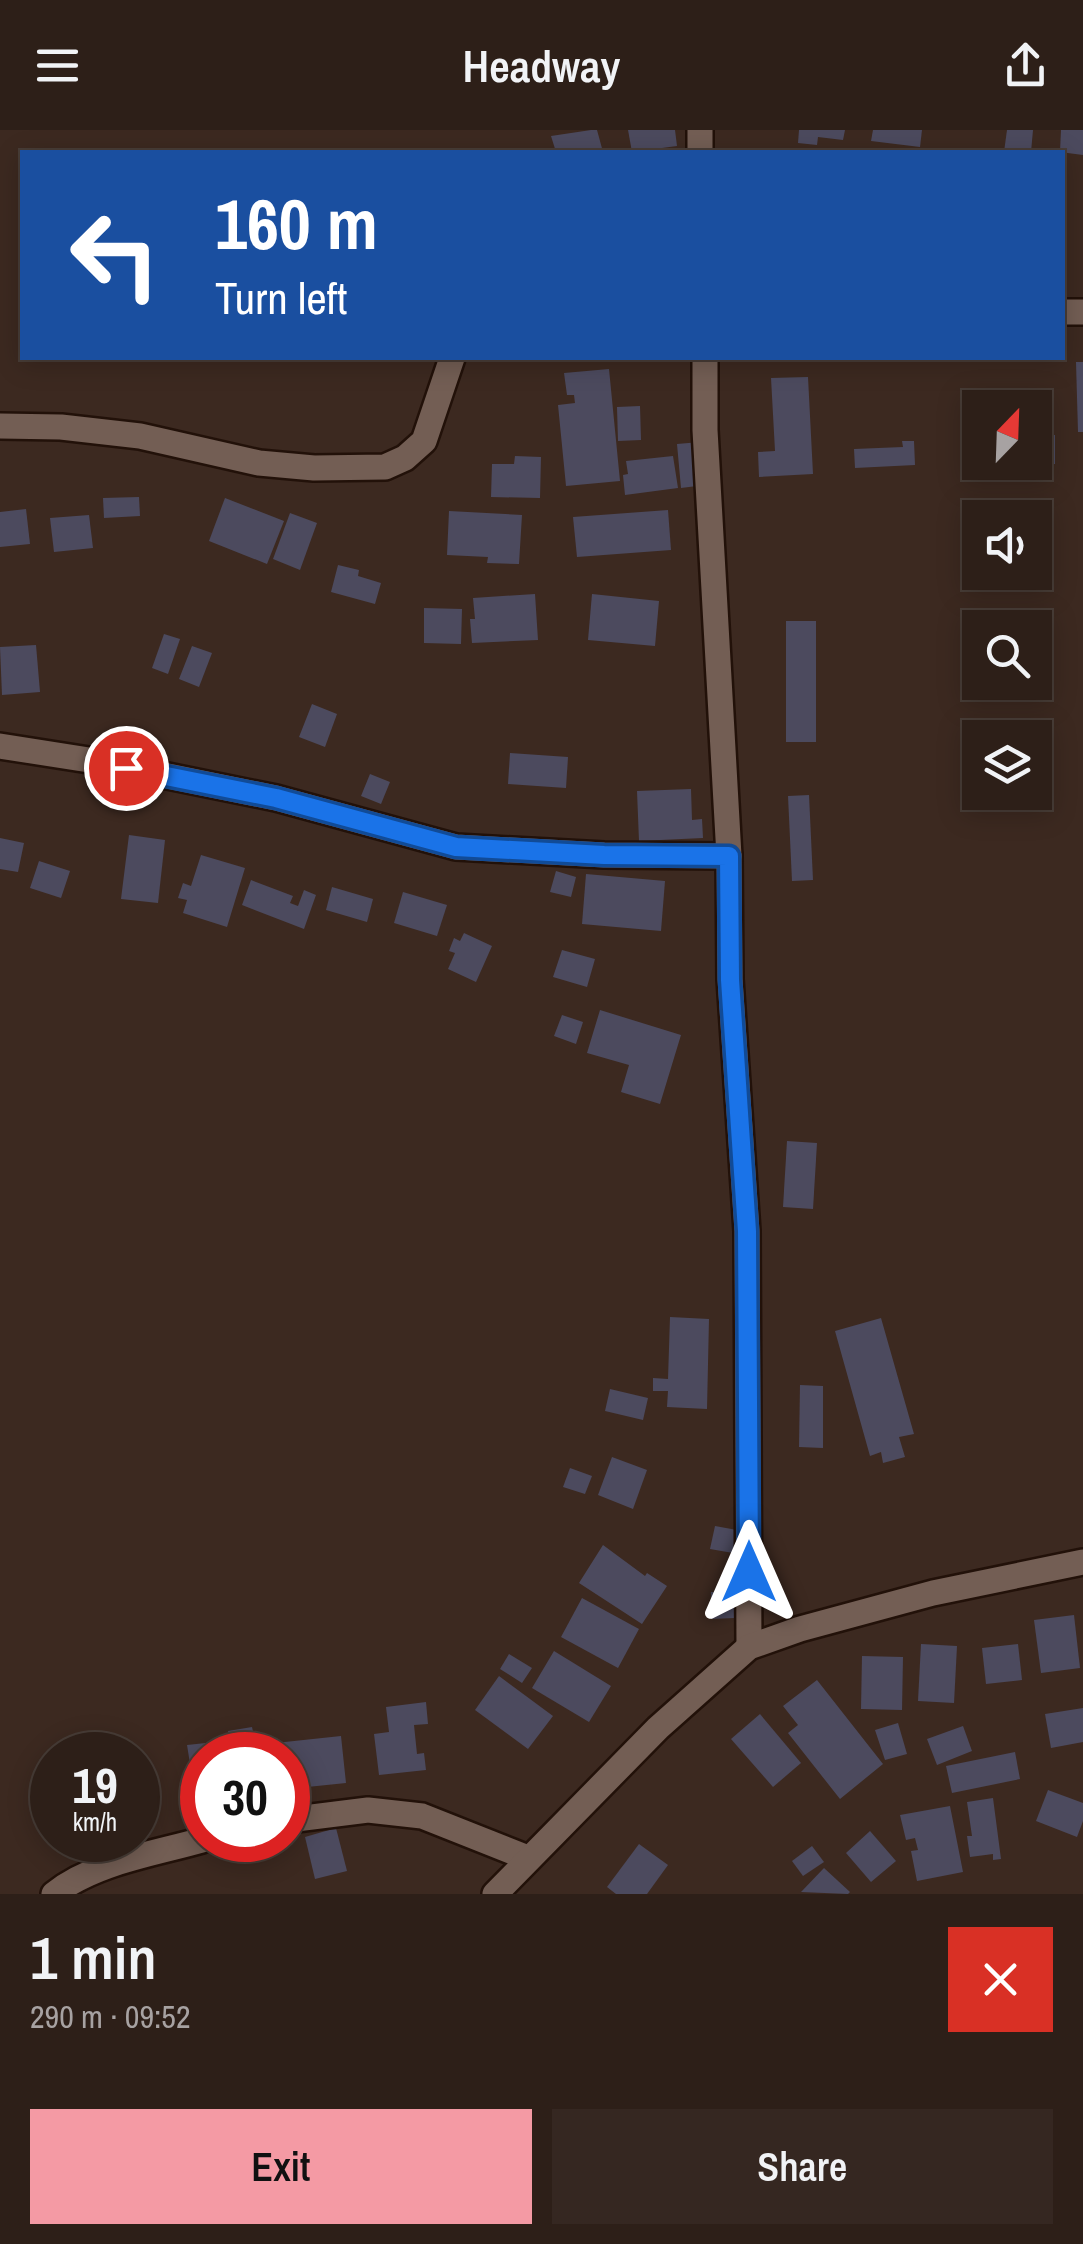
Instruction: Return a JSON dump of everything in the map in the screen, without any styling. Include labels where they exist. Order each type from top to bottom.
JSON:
[{"type":"street","points":[[0,426],[61,427],[140,436],[259,463],[314,468],[385,467],[405,458],[424,441],[451,360]]},
{"type":"street","points":[[705,360],[705,430],[729,856],[730,980],[747,1231],[749,1647]]},
{"type":"street","points":[[0,746],[276,798],[456,847],[604,855],[729,856]]},
{"type":"street","points":[[495,1894],[658,1728],[749,1647],[933,1593],[1083,1562]]},
{"type":"street","points":[[310,1817],[368,1810],[422,1816],[528,1858]]},
{"type":"street","points":[[54,1894],[71,1881],[112,1865],[180,1846]]},
{"type":"building","points":[[597,130],[602,150],[555,150],[551,136]]},
{"type":"building","points":[[628,130],[675,130],[677,146],[632,150]]},
{"type":"building","points":[[799,130],[845,130],[843,140],[818,137],[817,145],[798,143]]},
{"type":"building","points":[[873,130],[922,130],[920,147],[871,141]]},
{"type":"building","points":[[1007,130],[1033,130],[1031,150],[1004,150]]},
{"type":"building","points":[[1061,130],[1083,130],[1083,155],[1060,150]]},
{"type":"building","points":[[1076,362],[1083,362],[1083,432],[1078,432]]},
{"type":"building","points":[[609,369],[620,481],[566,486],[558,405],[575,403],[574,395],[567,395],[564,373]]},
{"type":"building","points":[[808,377],[813,474],[759,477],[758,452],[775,451],[771,378]]},
{"type":"building","points":[[640,406],[641,440],[618,441],[617,407]]},
{"type":"building","points":[[1055,435],[1055,464],[1052,464]]},
{"type":"building","points":[[902,441],[914,441],[915,465],[855,468],[854,449],[903,447]]},
{"type":"building","points":[[700,442],[705,485],[681,488],[677,444]]},
{"type":"building","points":[[515,456],[541,457],[540,498],[491,497],[492,464],[514,464]]},
{"type":"building","points":[[673,456],[678,488],[625,495],[626,461]]},
{"type":"building","points":[[139,497],[140,516],[104,518],[103,498]]},
{"type":"building","points":[[225,498],[284,521],[267,564],[209,541]]},
{"type":"building","points":[[26,509],[30,544],[0,547],[0,512]]},
{"type":"building","points":[[668,510],[671,550],[577,557],[573,517]]},
{"type":"building","points":[[449,511],[522,515],[519,564],[487,563],[488,557],[447,555]]},
{"type":"building","points":[[290,513],[317,523],[300,570],[273,559]]},
{"type":"building","points":[[89,515],[93,548],[54,552],[50,518]]},
{"type":"building","points":[[338,565],[359,570],[358,576],[381,583],[375,604],[331,592]]},
{"type":"building","points":[[535,594],[538,640],[472,643],[473,598]]},
{"type":"building","points":[[592,594],[659,601],[655,646],[588,640]]},
{"type":"building","points":[[424,608],[462,609],[461,644],[424,643]]},
{"type":"building","points":[[786,621],[816,621],[816,742],[786,742]]},
{"type":"building","points":[[164,634],[180,639],[168,674],[152,668]]},
{"type":"building","points":[[36,645],[40,692],[2,695],[0,647]]},
{"type":"building","points":[[192,646],[212,653],[199,687],[179,679]]},
{"type":"building","points":[[312,704],[337,714],[325,747],[299,737]]},
{"type":"building","points":[[510,753],[568,757],[566,788],[508,784]]},
{"type":"building","points":[[370,774],[390,782],[381,804],[361,796]]},
{"type":"building","points":[[691,789],[692,820],[702,819],[703,838],[639,841],[637,791]]},
{"type":"building","points":[[809,795],[813,880],[792,881],[788,796]]},
{"type":"building","points":[[129,835],[165,840],[158,903],[121,899]]},
{"type":"building","points":[[0,838],[24,843],[18,872],[0,869]]},
{"type":"building","points":[[201,855],[245,868],[227,927],[183,913],[187,900],[178,898],[183,883],[191,886]]},
{"type":"building","points":[[39,861],[70,871],[61,898],[30,888]]},
{"type":"building","points":[[556,871],[576,877],[571,897],[550,892]]},
{"type":"building","points":[[586,874],[665,881],[661,931],[582,924]]},
{"type":"building","points":[[251,880],[293,896],[290,903],[298,906],[304,890],[316,895],[304,929],[242,905]]},
{"type":"building","points":[[332,887],[373,899],[367,922],[326,910]]},
{"type":"building","points":[[403,892],[447,905],[437,936],[394,923]]},
{"type":"building","points":[[464,933],[492,946],[476,982],[448,969],[455,953],[449,951],[454,938],[460,941]]},
{"type":"building","points":[[562,950],[595,959],[587,987],[553,977]]},
{"type":"building","points":[[600,1010],[681,1035],[660,1104],[621,1092],[629,1065],[587,1053]]},
{"type":"building","points":[[562,1015],[583,1022],[576,1044],[554,1036]]},
{"type":"building","points":[[787,1141],[817,1143],[813,1209],[783,1207]]},
{"type":"building","points":[[670,1317],[709,1319],[707,1409],[667,1407],[668,1391],[653,1391],[653,1378],[668,1379]]},
{"type":"building","points":[[881,1318],[914,1434],[899,1437],[905,1457],[883,1463],[881,1452],[870,1456],[835,1331]]},
{"type":"building","points":[[800,1385],[823,1386],[823,1448],[799,1447]]},
{"type":"building","points":[[610,1389],[648,1398],[643,1420],[605,1411]]},
{"type":"building","points":[[612,1457],[647,1470],[633,1509],[598,1495]]},
{"type":"building","points":[[570,1468],[592,1476],[585,1494],[563,1487]]},
{"type":"building","points":[[715,1526],[737,1530],[733,1553],[710,1549]]},
{"type":"building","points":[[603,1545],[645,1576],[647,1573],[667,1586],[642,1624],[579,1583]]},
{"type":"building","points":[[711,1592],[735,1592],[735,1618],[711,1619]]},
{"type":"building","points":[[582,1598],[639,1629],[618,1668],[561,1637]]},
{"type":"building","points":[[1074,1615],[1080,1668],[1041,1673],[1034,1620]]},
{"type":"building","points":[[921,1644],[957,1646],[954,1703],[918,1701]]},
{"type":"building","points":[[1018,1644],[1022,1680],[986,1684],[982,1648]]},
{"type":"building","points":[[554,1651],[611,1686],[589,1722],[532,1688]]},
{"type":"building","points":[[509,1654],[532,1668],[522,1683],[500,1669]]},
{"type":"building","points":[[862,1656],[903,1657],[902,1710],[861,1709]]},
{"type":"building","points":[[499,1676],[553,1716],[528,1749],[475,1710]]},
{"type":"building","points":[[817,1680],[883,1764],[840,1799],[788,1733],[798,1725],[783,1706]]},
{"type":"building","points":[[426,1702],[428,1724],[414,1725],[417,1754],[424,1753],[426,1770],[379,1775],[374,1734],[389,1732],[386,1707]]},
{"type":"building","points":[[1083,1708],[1083,1742],[1051,1748],[1045,1714]]},
{"type":"building","points":[[760,1714],[801,1763],[773,1787],[731,1739]]},
{"type":"building","points":[[898,1723],[907,1754],[885,1760],[875,1730]]},
{"type":"building","points":[[963,1726],[972,1751],[937,1765],[927,1739]]},
{"type":"building","points":[[252,1727],[253,1732],[228,1732]]},
{"type":"building","points":[[341,1736],[346,1783],[310,1787],[310,1739]]},
{"type":"building","points":[[1015,1752],[1020,1779],[952,1793],[946,1766]]},
{"type":"building","points":[[1048,1790],[1083,1803],[1083,1821],[1077,1837],[1036,1821]]},
{"type":"building","points":[[993,1798],[1001,1859],[993,1860],[993,1854],[970,1857],[967,1836],[972,1836],[967,1802]]},
{"type":"building","points":[[950,1806],[963,1872],[917,1881],[911,1851],[918,1850],[915,1838],[906,1840],[900,1815]]},
{"type":"building","points":[[336,1828],[347,1871],[315,1879],[310,1836]]},
{"type":"building","points":[[870,1831],[896,1861],[871,1882],[846,1853]]},
{"type":"building","points":[[639,1844],[668,1865],[647,1894],[616,1894],[607,1887]]},
{"type":"building","points":[[812,1846],[824,1862],[803,1876],[792,1861]]},
{"type":"building","points":[[824,1868],[850,1892],[848,1894],[801,1892]]},
{"type":"route","points":[[126,768],[276,798],[456,847],[604,855],[729,856],[730,980],[747,1231],[749,1572]]}]
